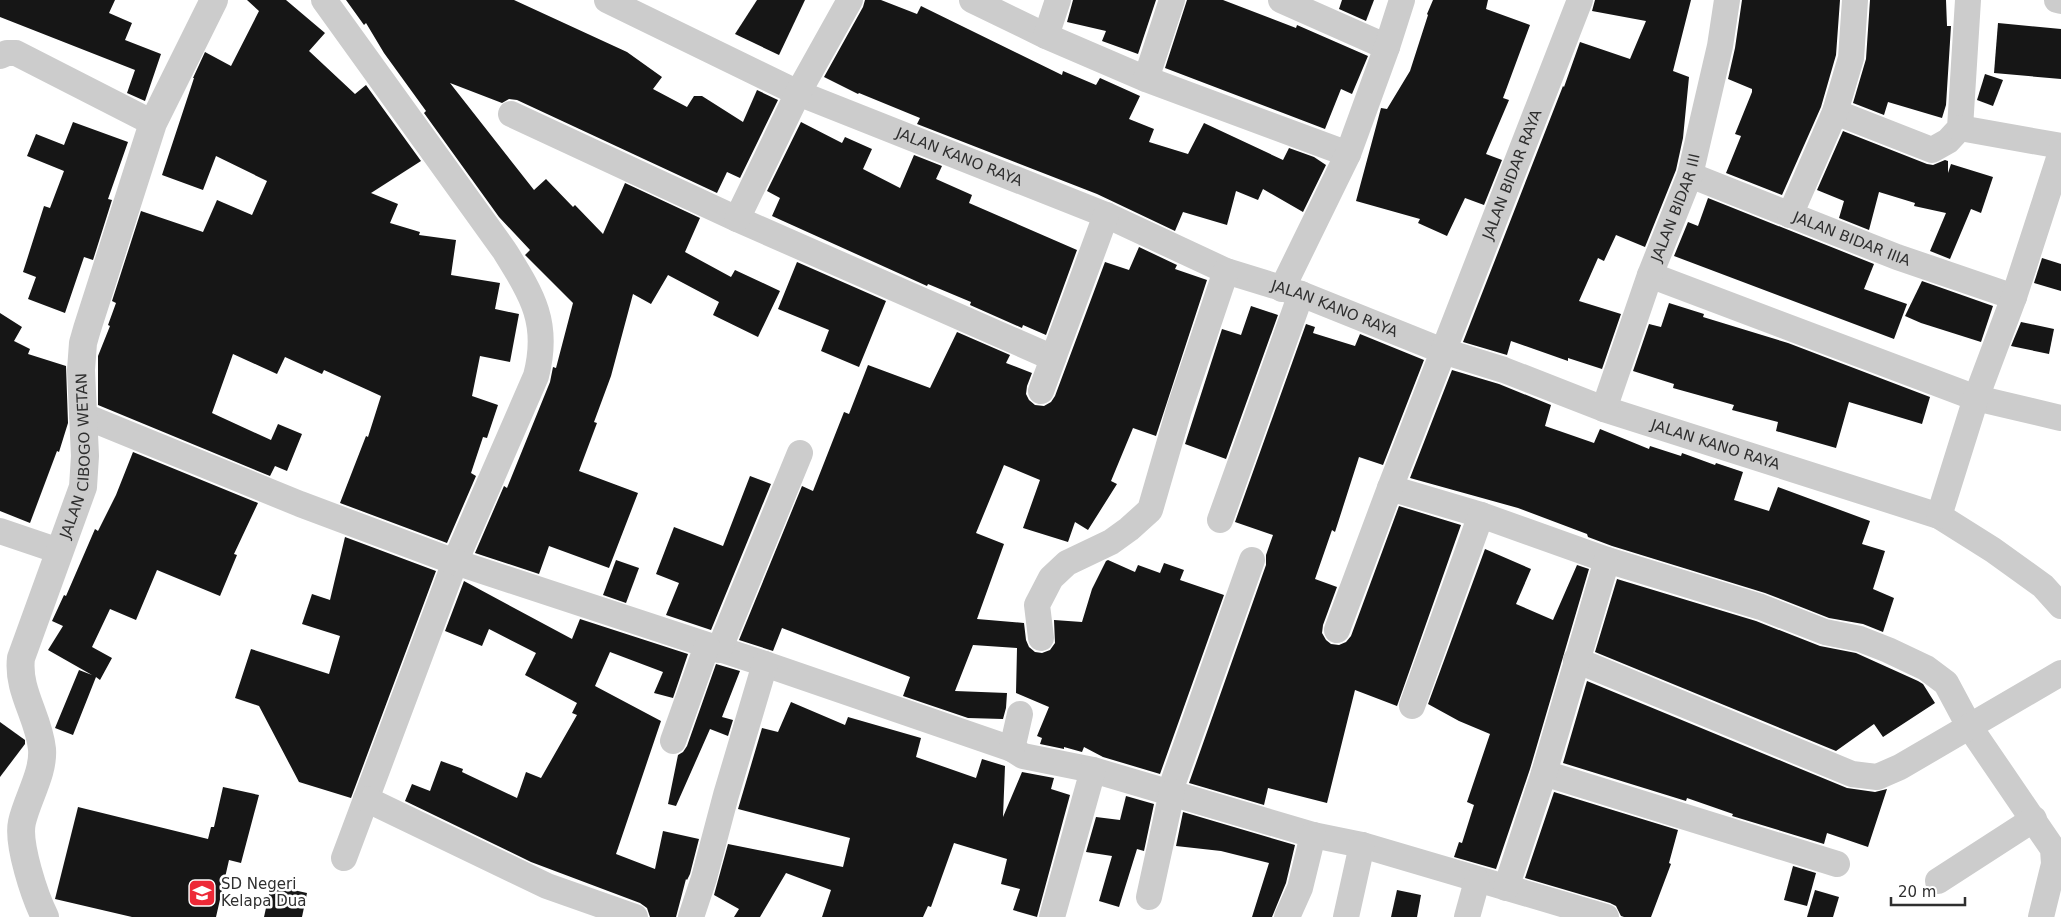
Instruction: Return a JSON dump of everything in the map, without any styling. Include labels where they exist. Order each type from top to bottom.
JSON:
[{"type":"street","name":"JALAN CIBOGO WETAN","points":[[45,917],[20,837],[22,821],[42,754],[40,735],[21,683],[21,658],[83,488],[85,456],[81,370],[83,343],[152,123],[214,0]]},
{"type":"street","points":[[324,0],[504,250],[525,284],[540,320],[542,345],[536,376],[455,562],[344,858]]},
{"type":"street","name":"JALAN KANO RAYA","points":[[606,0],[798,93],[1106,215],[1226,271],[1292,291],[1443,351],[1504,370],[1604,409],[1939,516],[1992,550],[2042,586],[2061,606]]},
{"type":"street","points":[[737,219],[798,93],[850,0]]},
{"type":"street","points":[[972,0],[1046,36],[1146,79],[1348,154]]},
{"type":"street","points":[[1046,36],[1058,0]]},
{"type":"street","points":[[1146,79],[1172,0]]},
{"type":"street","points":[[1281,0],[1387,47]]},
{"type":"street","points":[[1220,520],[1292,291],[1348,154],[1402,0]]},
{"type":"street","name":"JALAN BIDAR RAYA","points":[[1337,630],[1390,488],[1580,0]]},
{"type":"street","name":"JALAN BIDAR III","points":[[1604,409],[1650,275],[1690,175],[1720,46],[1727,0]]},
{"type":"street","points":[[1790,215],[1835,112],[1851,58],[1855,0]]},
{"type":"street","points":[[1835,112],[1932,150],[1948,142],[1960,128],[1968,0]]},
{"type":"street","points":[[0,56],[7,53],[16,53],[152,123]]},
{"type":"street","points":[[511,114],[737,219],[1053,358]]},
{"type":"street","points":[[1960,128],[2061,146]]},
{"type":"street","points":[[1939,516],[1976,398],[2014,297],[2061,152]]},
{"type":"street","name":"JALAN BIDAR IIIA","points":[[1690,175],[1897,256],[2014,297]]},
{"type":"street","points":[[1040,391],[1106,215]]},
{"type":"street","points":[[1041,638],[1037,605],[1051,578],[1067,563],[1111,542],[1150,510],[1180,410],[1226,271]]},
{"type":"street","points":[[1650,275],[1976,398],[2061,418]]},
{"type":"street","points":[[82,415],[300,504],[455,562],[765,664],[1012,749],[1023,756],[1093,770],[1313,835],[1362,845],[1477,881],[1606,917]]},
{"type":"street","points":[[672,741],[800,453]]},
{"type":"street","points":[[1390,488],[1481,515],[1607,560],[1760,607],[1825,632],[1860,639],[1926,668],[1946,683],[1969,726],[2034,819],[2054,854],[2041,917]]},
{"type":"street","points":[[1412,706],[1481,515]]},
{"type":"street","points":[[0,531],[59,551]]},
{"type":"street","points":[[1149,897],[1171,792],[1252,560]]},
{"type":"street","points":[[1506,888],[1544,773],[1607,560]]},
{"type":"street","points":[[1576,660],[1852,774],[1877,777],[1900,767],[2061,673]]},
{"type":"street","points":[[691,917],[704,878],[726,795],[765,664]]},
{"type":"street","points":[[1012,749],[1020,714]]},
{"type":"street","points":[[1052,917],[1093,770]]},
{"type":"street","points":[[1544,773],[1837,864]]},
{"type":"street","points":[[366,799],[547,886],[636,917]]},
{"type":"street","points":[[1938,881],[2034,819]]},
{"type":"street","points":[[1287,917],[1300,888],[1313,835]]},
{"type":"street","points":[[1346,917],[1362,845]]},
{"type":"street","points":[[1467,917],[1477,881]]},
{"type":"building","points":[[0,0],[115,0],[109,13],[132,23],[125,40],[161,54],[145,101],[127,93],[135,70],[0,17]]},
{"type":"building","points":[[247,0],[286,0],[325,33],[309,51],[355,94],[366,85],[421,161],[371,193],[398,204],[390,223],[420,232],[419,235],[456,240],[451,275],[500,283],[495,309],[519,314],[510,362],[480,356],[472,396],[498,405],[487,438],[483,437],[471,473],[476,476],[447,543],[340,503],[366,436],[368,437],[381,396],[324,370],[322,374],[285,357],[277,374],[233,354],[212,413],[271,440],[278,424],[302,434],[287,471],[275,466],[270,476],[98,405],[98,356],[110,326],[108,325],[116,303],[112,301],[141,211],[203,232],[217,200],[252,215],[267,181],[216,156],[203,190],[162,175],[193,78],[205,52],[231,66],[259,11]]},
{"type":"building","points":[[346,0],[514,0],[627,52],[662,77],[653,89],[687,107],[694,96],[702,96],[743,122],[757,90],[778,100],[740,178],[727,172],[717,193],[517,100],[509,99],[502,103],[450,83],[534,190],[546,179],[603,234],[625,183],[700,218],[685,252],[731,277],[735,270],[780,291],[758,337],[713,315],[719,302],[668,275],[651,304],[633,294],[611,376],[594,422],[597,423],[579,471],[638,493],[609,568],[549,546],[539,574],[475,553],[504,486],[507,488],[550,382],[553,367],[556,368],[573,303],[525,255],[530,250],[499,217],[424,113],[426,111],[384,53],[366,23],[364,25]]},
{"type":"building","points":[[757,0],[805,0],[779,55],[735,34]]},
{"type":"building","points":[[865,0],[881,0],[917,14],[921,6],[1062,75],[1063,71],[1096,85],[1100,78],[1140,96],[1129,119],[1154,129],[1149,142],[1188,154],[1204,123],[1283,160],[1289,148],[1314,157],[1326,165],[1303,212],[1263,189],[1258,200],[1236,191],[1227,225],[1183,212],[1175,231],[1097,194],[917,124],[920,118],[858,94],[824,77],[863,7]]},
{"type":"building","points":[[1073,0],[1156,0],[1138,54],[1102,41],[1106,31],[1067,22]]},
{"type":"building","points":[[1187,0],[1223,0],[1296,28],[1297,25],[1368,56],[1352,94],[1341,89],[1325,129],[1165,68]]},
{"type":"building","points":[[1342,0],[1374,0],[1366,21],[1339,9]]},
{"type":"building","points":[[1433,0],[1488,0],[1486,9],[1530,25],[1503,98],[1509,100],[1486,154],[1502,160],[1484,205],[1465,198],[1447,236],[1418,223],[1420,219],[1356,201],[1381,108],[1387,109],[1410,71]]},
{"type":"building","points":[[1595,0],[1691,0],[1673,71],[1689,77],[1683,138],[1676,170],[1645,247],[1616,235],[1604,261],[1598,258],[1579,301],[1621,314],[1602,369],[1568,358],[1568,361],[1511,341],[1507,355],[1463,342],[1580,42],[1630,59],[1646,21],[1592,11]]},
{"type":"building","points":[[1742,0],[1840,0],[1836,55],[1821,107],[1782,195],[1726,173],[1741,136],[1735,134],[1752,92],[1752,89],[1728,79]]},
{"type":"building","points":[[1870,0],[1946,0],[1947,26],[1951,26],[1946,105],[1942,118],[1888,102],[1884,115],[1853,103],[1866,59]]},
{"type":"building","points":[[1998,23],[2061,29],[2061,79],[1994,73]]},
{"type":"building","points":[[1985,74],[2003,80],[1993,106],[1977,100]]},
{"type":"building","points":[[73,122],[128,142],[108,199],[112,200],[93,260],[84,257],[65,313],[28,299],[36,277],[23,272],[44,206],[50,208],[64,171],[27,156],[36,134],[64,145]]},
{"type":"building","points":[[801,122],[842,143],[845,137],[872,149],[863,169],[900,188],[914,155],[942,166],[936,179],[972,195],[969,203],[1077,250],[1046,335],[1023,325],[1022,328],[970,305],[971,302],[928,284],[927,286],[772,216],[780,198],[767,191]]},
{"type":"building","points":[[1843,131],[1927,164],[1933,165],[1945,160],[1948,161],[1948,173],[1951,164],[1993,177],[1981,213],[1971,209],[1950,259],[1930,251],[1946,213],[1914,206],[1915,203],[1879,192],[1869,230],[1839,218],[1844,201],[1817,190]]},
{"type":"building","points":[[1708,198],[1874,264],[1864,289],[1907,304],[1894,339],[1674,256],[1688,222],[1698,226]]},
{"type":"building","points":[[1139,247],[1177,265],[1175,269],[1207,280],[1156,436],[1133,428],[1111,481],[1117,484],[1088,530],[1075,522],[1068,542],[1023,528],[1040,480],[1004,465],[976,533],[1004,544],[977,619],[1024,623],[1026,640],[1029,647],[1035,652],[1042,653],[1050,650],[1055,643],[1054,620],[1082,622],[1092,589],[1108,560],[1135,572],[1138,565],[1160,573],[1164,563],[1184,570],[1180,580],[1224,595],[1160,774],[1103,757],[1084,747],[1082,752],[1064,747],[1064,749],[1040,744],[1042,738],[1037,736],[1049,707],[1016,693],[1017,648],[973,645],[955,691],[1007,693],[1006,708],[1003,719],[968,718],[903,696],[910,677],[782,628],[773,651],[739,640],[802,486],[813,491],[844,412],[849,414],[868,365],[930,388],[957,332],[1010,355],[1006,363],[1032,373],[1026,394],[1035,405],[1044,406],[1051,402],[1055,396],[1105,262],[1129,270]]},
{"type":"building","points":[[2042,258],[2061,264],[2061,291],[2034,283]]},
{"type":"building","points":[[797,262],[886,301],[859,367],[821,351],[829,330],[778,309]]},
{"type":"building","points":[[1922,281],[1993,306],[1981,342],[1905,316]]},
{"type":"building","points":[[1669,303],[1704,314],[1703,317],[1788,343],[1930,397],[1922,424],[1849,402],[1836,448],[1776,431],[1778,422],[1732,410],[1734,405],[1673,388],[1674,384],[1633,371],[1649,324],[1661,327]]},
{"type":"building","points":[[1251,306],[1278,315],[1226,459],[1185,444],[1222,329],[1241,335]]},
{"type":"building","points":[[0,313],[22,327],[14,341],[30,349],[28,354],[66,366],[68,423],[59,452],[57,451],[30,523],[0,511]]},
{"type":"building","points":[[2021,322],[2054,329],[2049,354],[2011,346]]},
{"type":"building","points":[[1306,324],[1315,327],[1313,333],[1355,346],[1360,334],[1424,360],[1383,465],[1359,457],[1335,532],[1332,530],[1315,579],[1337,587],[1323,625],[1322,633],[1326,640],[1331,644],[1339,645],[1346,642],[1351,636],[1399,506],[1461,525],[1397,706],[1355,690],[1327,803],[1268,788],[1264,805],[1189,783],[1266,565],[1266,555],[1273,535],[1235,522]]},
{"type":"building","points":[[1452,370],[1499,384],[1551,405],[1545,426],[1594,443],[1600,429],[1649,449],[1650,446],[1681,456],[1682,453],[1715,465],[1716,463],[1743,472],[1734,500],[1769,511],[1778,487],[1870,521],[1862,544],[1885,551],[1873,589],[1894,598],[1883,632],[1863,624],[1829,618],[1765,593],[1612,546],[1588,537],[1587,534],[1518,508],[1410,478]]},
{"type":"building","points":[[133,452],[258,503],[234,554],[237,555],[220,596],[157,570],[136,620],[110,609],[92,647],[112,658],[100,680],[96,677],[73,735],[55,728],[79,670],[92,675],[48,650],[63,626],[52,621],[64,595],[66,596],[95,529],[98,531],[116,495]]},
{"type":"building","points":[[750,476],[771,484],[711,630],[666,615],[679,583],[656,574],[674,527],[723,546]]},
{"type":"building","points":[[345,537],[436,571],[351,798],[299,782],[259,706],[235,698],[251,649],[329,674],[340,636],[302,624],[312,594],[330,600]]},
{"type":"building","points":[[1485,549],[1531,569],[1516,604],[1553,620],[1577,565],[1589,569],[1530,769],[1496,869],[1454,857],[1459,842],[1462,843],[1474,805],[1467,802],[1490,734],[1459,721],[1428,704]]},
{"type":"building","points":[[616,560],[639,568],[626,603],[603,595]]},
{"type":"building","points":[[1617,579],[1756,621],[1820,646],[1856,653],[1923,684],[1935,703],[1883,737],[1874,724],[1836,751],[1595,652]]},
{"type":"building","points":[[464,581],[572,639],[580,619],[688,654],[673,698],[654,693],[663,672],[610,652],[595,686],[661,721],[616,854],[655,869],[663,831],[699,839],[676,917],[650,917],[647,908],[640,903],[531,862],[405,801],[412,784],[430,791],[441,761],[463,769],[462,772],[517,798],[526,772],[541,778],[577,715],[572,713],[577,703],[525,675],[536,653],[489,629],[482,646],[445,631]]},
{"type":"building","points":[[716,664],[740,671],[722,717],[733,720],[728,736],[710,729],[676,806],[668,804],[678,755],[687,746]]},
{"type":"building","points":[[1587,681],[1847,788],[1875,792],[1887,789],[1868,847],[1827,833],[1824,844],[1732,816],[1733,814],[1687,798],[1686,801],[1563,763]]},
{"type":"building","points":[[791,702],[845,725],[848,717],[921,738],[916,757],[976,778],[982,759],[1005,766],[1003,817],[1022,772],[1054,778],[1051,789],[1070,795],[1037,917],[1013,910],[1020,889],[1001,884],[1007,859],[954,843],[931,907],[928,906],[923,917],[822,917],[831,890],[786,873],[760,917],[734,917],[739,909],[714,895],[728,844],[843,867],[850,838],[738,809],[762,728],[778,732]]},
{"type":"building","points":[[0,722],[25,740],[25,744],[0,777]]},
{"type":"building","points":[[223,787],[259,795],[241,863],[229,860],[216,917],[132,917],[55,899],[78,807],[208,839],[211,827],[214,827]]},
{"type":"building","points":[[1554,792],[1678,830],[1669,863],[1671,864],[1651,917],[1624,917],[1621,916],[1616,906],[1610,903],[1525,878]]},
{"type":"building","points":[[1126,796],[1154,804],[1144,851],[1137,849],[1119,907],[1099,901],[1112,856],[1086,852],[1096,817],[1120,820]]},
{"type":"building","points":[[1183,812],[1295,845],[1286,883],[1272,917],[1252,917],[1269,863],[1221,851],[1176,846]]},
{"type":"building","points":[[1793,866],[1816,873],[1807,906],[1784,900]]},
{"type":"building","name":"SD Negeri Kelapa Dua","points":[[271,885],[307,893],[302,917],[264,917]]},
{"type":"building","points":[[1397,890],[1421,895],[1417,917],[1391,917]]},
{"type":"building","points":[[1815,890],[1839,897],[1833,917],[1807,917]]},
{"type":"place","name":"SD Negeri Kelapa Dua","points":[[202,893]]}]
